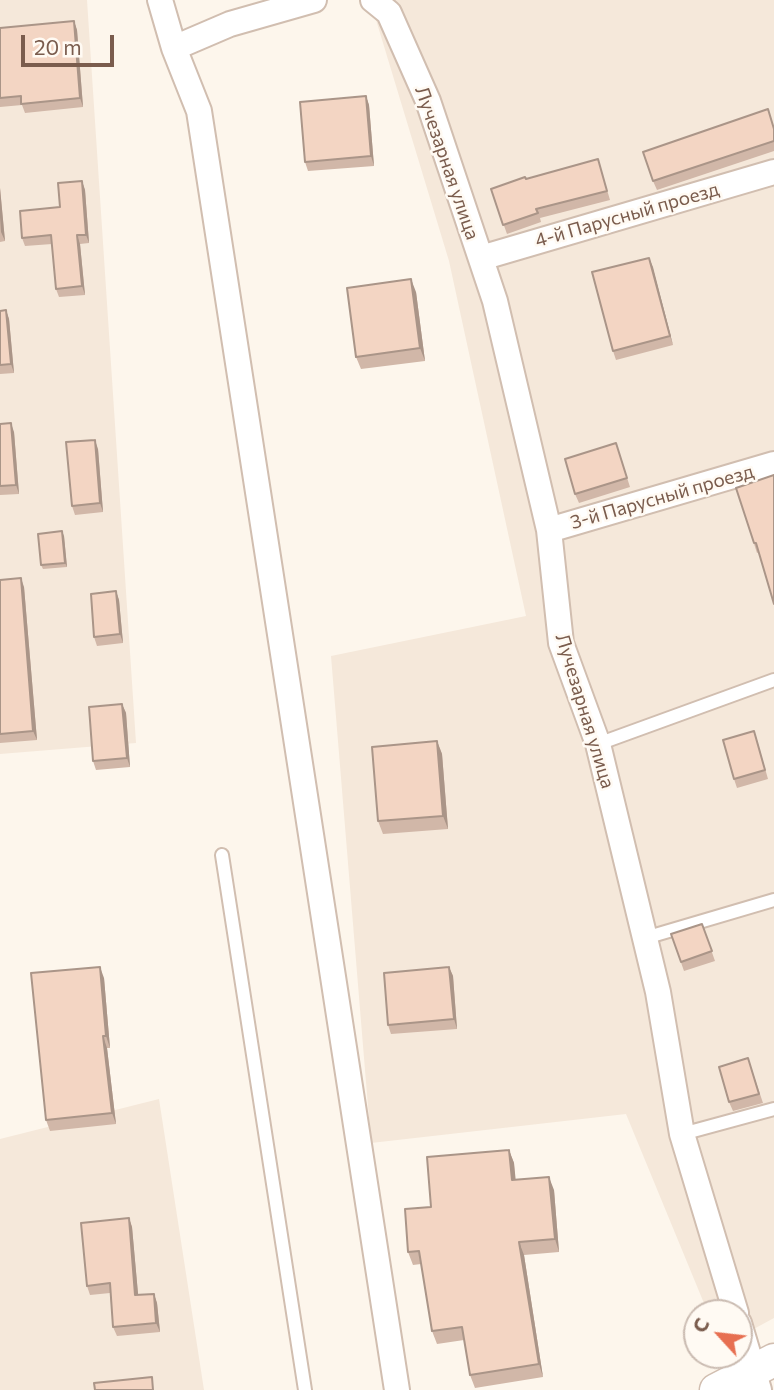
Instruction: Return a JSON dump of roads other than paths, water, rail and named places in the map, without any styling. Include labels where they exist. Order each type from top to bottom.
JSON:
[{"type":"street","points":[[160,0],[174,48],[199,111],[397,1390]]},
{"type":"street","points":[[174,48],[230,23],[314,0]]},
{"type":"street","name":"Лучезарная улица","points":[[373,0],[389,13],[428,101],[495,301],[550,530],[561,643],[598,744],[658,992],[682,1134],[732,1299]]},
{"type":"street","name":"4-й Парусный проезд","points":[[481,258],[774,172]]},
{"type":"street","name":"3-й Парусный проезд","points":[[550,530],[774,464]]},
{"type":"street","points":[[716,1390],[762,1374],[753,1354]]},
{"type":"lane","points":[[598,744],[774,680]]},
{"type":"lane","points":[[222,855],[305,1390]]},
{"type":"lane","points":[[645,938],[774,900]]},
{"type":"lane","points":[[682,1134],[774,1109]]}]
